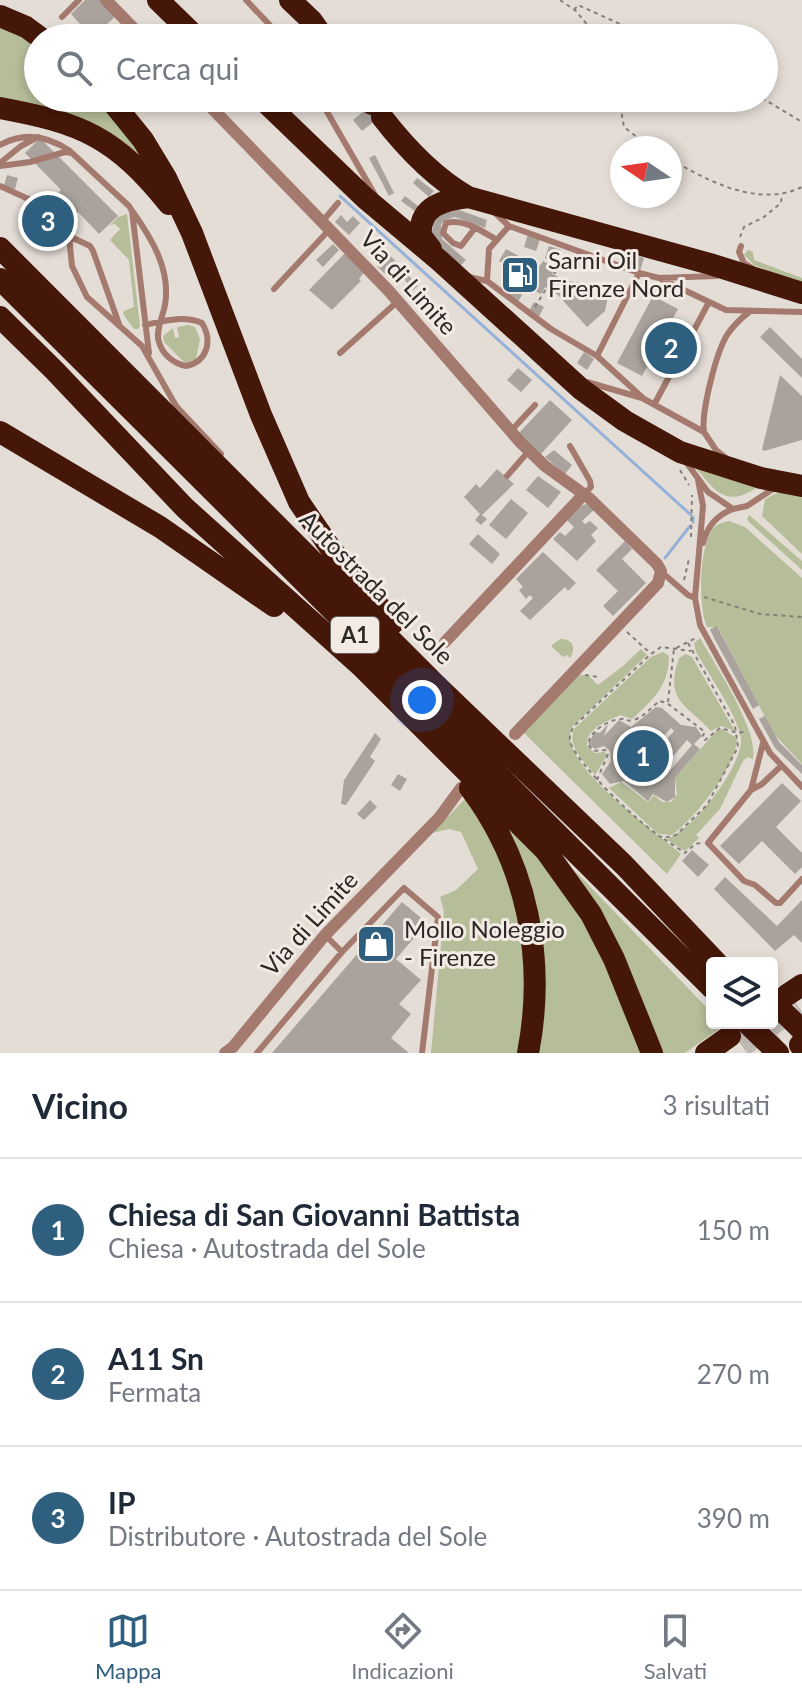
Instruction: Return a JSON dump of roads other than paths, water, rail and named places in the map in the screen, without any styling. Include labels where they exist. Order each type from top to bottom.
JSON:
[{"type":"highway","points":[[158,0],[183,24]]},
{"type":"highway","points":[[290,0],[314,24]]},
{"type":"highway","points":[[0,16],[24,26]]},
{"type":"highway","points":[[0,108],[50,117],[90,131],[121,152],[151,182],[192,233]]},
{"type":"highway","points":[[120,112],[143,140],[166,178],[192,233],[287,479],[315,528],[388,618],[559,800]]},
{"type":"highway","points":[[276,112],[558,369],[625,421],[680,452],[752,476],[802,487]]},
{"type":"highway","points":[[379,112],[397,136],[445,184],[474,199],[722,260],[752,276],[796,290]]},
{"type":"highway","points":[[447,267],[421,236],[422,222],[429,209],[439,202],[474,199]]},
{"type":"highway","name":"Autostrada del Sole","points":[[0,248],[437,686],[559,800],[711,957]]},
{"type":"highway","name":"Autostrada del Sole","points":[[0,279],[706,982]]},
{"type":"highway","points":[[0,314],[86,385],[252,549],[318,597]]},
{"type":"highway","points":[[0,314],[185,508],[361,666],[530,833],[569,880],[591,914],[614,959],[652,1053]]},
{"type":"highway","points":[[0,432],[102,491],[199,553],[383,689]]},
{"type":"highway","points":[[430,736],[480,801],[520,882],[536,966],[528,1053]]},
{"type":"highway","points":[[624,865],[724,957]]},
{"type":"highway","points":[[792,998],[801,1041]]},
{"type":"highway","points":[[778,1023],[801,1041]]},
{"type":"highway","points":[[706,1053],[738,1040],[778,1053]]},
{"type":"street","points":[[106,0],[129,24]]},
{"type":"street","name":"Via di Limite","points":[[215,112],[397,301],[510,432],[584,494],[657,564],[660,574]]},
{"type":"street","points":[[445,642],[584,494]]},
{"type":"street","points":[[515,734],[658,583],[660,574]]},
{"type":"street","name":"Via di Limite","points":[[225,1053],[325,935],[439,818],[461,788]]},
{"type":"lane","points":[[62,17],[79,0]]},
{"type":"lane","points":[[246,0],[270,24]]},
{"type":"lane","points":[[327,112],[390,219]]},
{"type":"lane","points":[[0,145],[30,136],[57,142],[77,155],[131,209],[153,241],[160,258],[166,299],[161,322],[158,340],[171,360],[186,366],[200,361],[205,354],[208,338],[202,323],[181,319],[161,322],[145,325]]},
{"type":"lane","points":[[0,164],[21,146],[41,136]]},
{"type":"lane","points":[[0,164],[30,162],[65,152],[77,155]]},
{"type":"lane","points":[[0,186],[35,202],[69,236],[90,246],[119,324]]},
{"type":"lane","points":[[474,199],[509,226],[659,278],[726,310],[748,313],[802,312]]},
{"type":"lane","points":[[274,289],[338,203]]},
{"type":"lane","points":[[131,209],[149,355],[182,415],[232,466]]},
{"type":"lane","points":[[475,228],[461,246],[445,238],[442,229],[446,223],[454,221],[475,228],[497,240]]},
{"type":"lane","points":[[487,281],[489,249],[509,226]]},
{"type":"lane","points":[[69,236],[72,266],[87,297],[149,355]]},
{"type":"lane","points":[[722,260],[741,246],[739,252],[744,263],[771,274],[796,290]]},
{"type":"lane","points":[[447,267],[487,281],[531,315],[597,356],[644,399]]},
{"type":"lane","points":[[597,356],[639,273]]},
{"type":"lane","points":[[659,278],[752,276]]},
{"type":"lane","points":[[340,353],[397,301]]},
{"type":"lane","points":[[655,403],[709,302]]},
{"type":"lane","points":[[748,313],[736,323],[721,349],[702,423],[716,450],[752,476]]},
{"type":"lane","points":[[558,369],[584,382],[655,403],[704,432]]},
{"type":"lane","points":[[510,432],[535,405]]},
{"type":"lane","points":[[570,446],[591,483],[584,494]]},
{"type":"lane","points":[[507,476],[529,450]]},
{"type":"lane","points":[[680,452],[713,497],[733,509]]},
{"type":"lane","points":[[698,480],[703,506],[695,598],[697,617],[764,742],[781,766],[802,787]]},
{"type":"lane","points":[[699,558],[711,525],[724,513],[747,506],[769,490],[802,487]]},
{"type":"lane","points":[[282,519],[316,566]]},
{"type":"lane","points":[[660,574],[695,598]]},
{"type":"lane","points":[[751,790],[764,742]]},
{"type":"lane","points":[[781,766],[751,790],[709,840],[710,847],[772,902],[780,903],[802,879]]},
{"type":"lane","points":[[257,1053],[342,952],[404,888],[438,917],[422,1053]]},
{"type":"lane","points":[[325,935],[342,952]]},
{"type":"waterway","points":[[340,196],[691,515]]},
{"type":"waterway","points":[[693,517],[693,522]]},
{"type":"waterway","points":[[665,558],[690,526]]},
{"type":"tunnel","points":[[742,1046],[798,1006]]},
{"type":"tunnel","points":[[763,1053],[802,1026]]},
{"type":"place","name":"IP","points":[[48,221]]},
{"type":"place","name":"Sarni Oil Firenze Nord","points":[[520,275]]},
{"type":"place","name":"A11 Sn","points":[[671,348]]},
{"type":"place","name":"Chiesa di San Giovanni Battista","points":[[643,756]]},
{"type":"place","name":"Mollo Noleggio - Firenze","points":[[376,944]]}]
